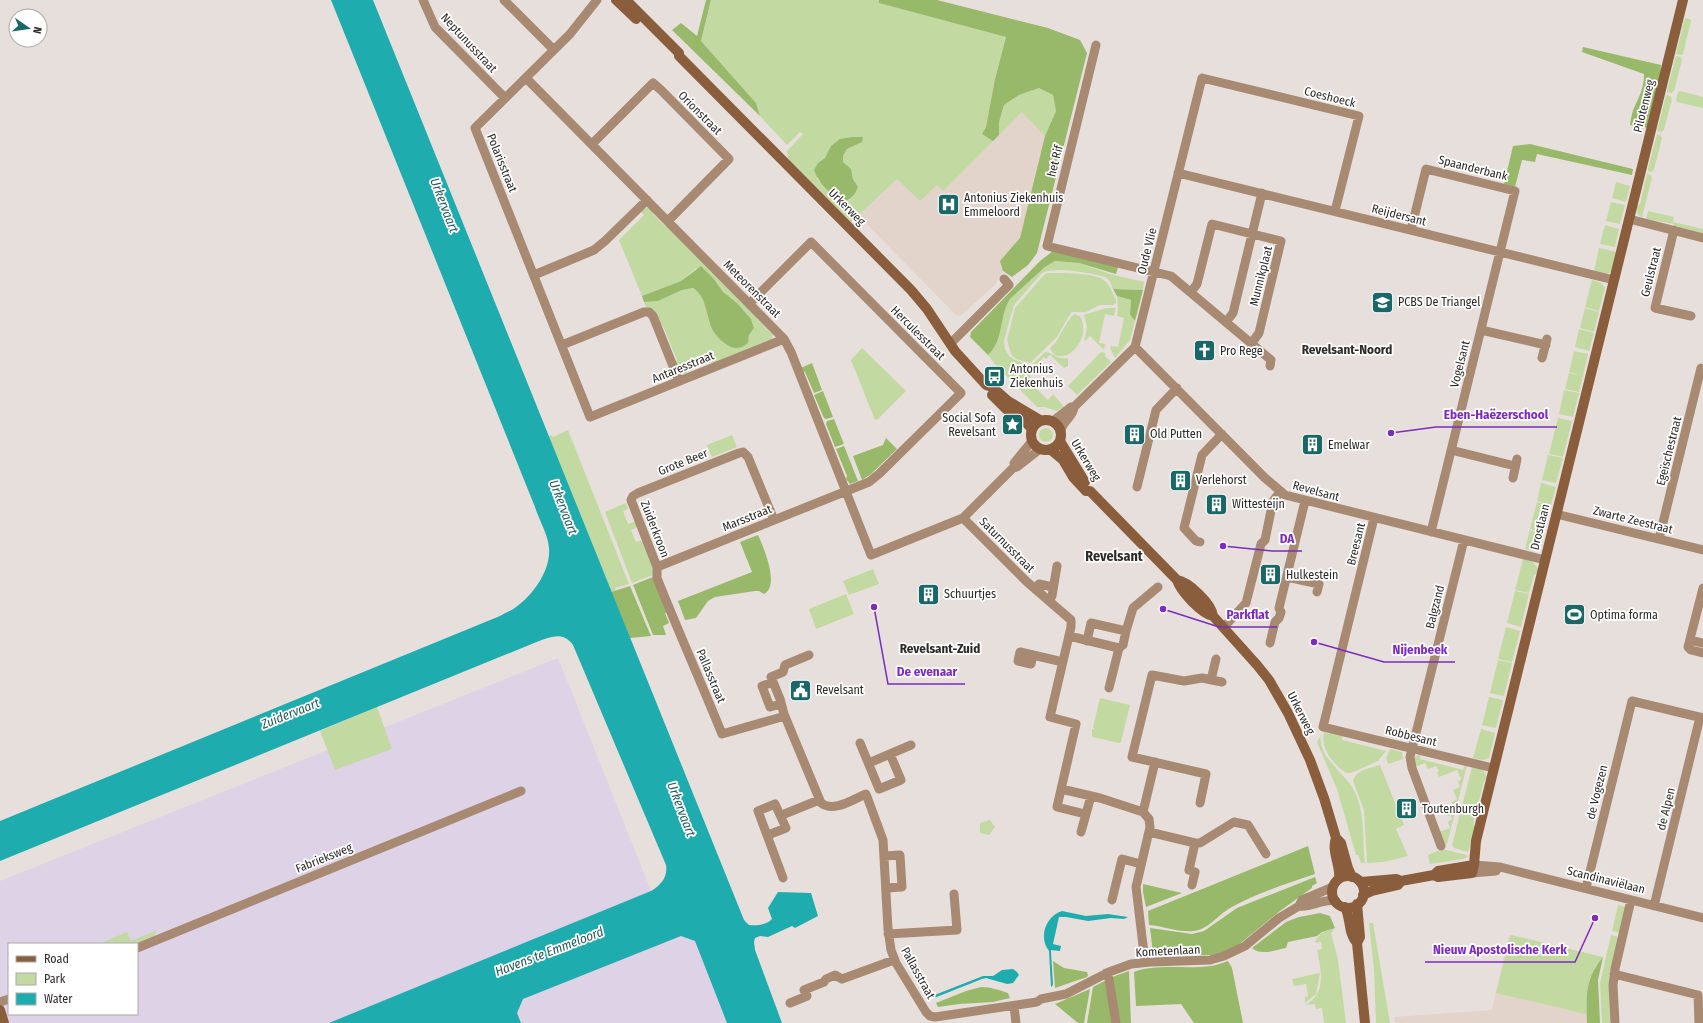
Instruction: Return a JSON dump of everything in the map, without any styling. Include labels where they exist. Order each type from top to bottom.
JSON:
[{"type":"main road","name":"Urkerweg","points":[[616,0],[675,57],[679,56]]},
{"type":"main road","name":"Urkerweg","points":[[626,0],[679,52],[679,56],[911,290],[927,309],[950,344],[986,385],[988,391],[1001,405],[1022,417],[1032,429]]},
{"type":"main road","name":"Pilotenweg","points":[[1629,219],[1683,0]]},
{"type":"main road","name":"Drostlaan","points":[[1471,868],[1473,843],[1476,841],[1629,219]]},
{"type":"main road","name":"Urkerweg","points":[[986,385],[992,387],[1008,401],[1040,420]]},
{"type":"main road","points":[[1046,419],[1052,421],[1058,425],[1061,430],[1060,441],[1056,447],[1050,450],[1040,449],[1035,446],[1032,441],[1032,429],[1040,420],[1046,419]]},
{"type":"main road","name":"Urkerweg","points":[[1060,441],[1080,476],[1090,488],[1090,491],[1177,580],[1182,580],[1202,598],[1213,612],[1213,616],[1260,669],[1288,713],[1317,777],[1336,838],[1341,844],[1348,868],[1357,880]]},
{"type":"main road","name":"Urkerweg","points":[[1050,450],[1063,460],[1076,481],[1086,491],[1090,491]]},
{"type":"main road","name":"Urkerweg","points":[[1336,838],[1334,844],[1339,870],[1336,884]]},
{"type":"main road","name":"Scandinaviëlaan","points":[[1363,895],[1372,891],[1398,885],[1401,881],[1434,875],[1438,877],[1471,868]]},
{"type":"main road","points":[[1344,907],[1351,907],[1357,904],[1363,895],[1364,889],[1357,880],[1345,877],[1336,884],[1333,894],[1336,901],[1344,907],[1348,915],[1353,939],[1357,944]]},
{"type":"main road","name":"Scandinaviëlaan","points":[[1357,880],[1396,878],[1401,881]]},
{"type":"main road","points":[[1357,904],[1360,938],[1357,944],[1365,1023]]},
{"type":"main road","points":[[0,1010],[4,1023]]},
{"type":"street","name":"Neptunusstraat","points":[[423,0],[434,27],[505,98]]},
{"type":"street","points":[[504,0],[554,50]]},
{"type":"street","name":"Polarisstraat","points":[[590,417],[475,128],[570,34],[596,2]]},
{"type":"street","name":"het Rif","points":[[1096,45],[1047,246],[1154,272]]},
{"type":"street","name":"Meteorenstraat","points":[[526,78],[784,339],[791,352],[871,555],[964,518]]},
{"type":"street","name":"Oude Vlie","points":[[1135,347],[1202,78]]},
{"type":"street","name":"Coeshoeck","points":[[1202,78],[1359,116],[1335,211]]},
{"type":"street","name":"Orionstraat","points":[[592,144],[653,83],[661,90],[729,160],[668,221]]},
{"type":"street","name":"Spaanderbank","points":[[1411,230],[1426,169],[1444,173],[1516,191],[1500,252]]},
{"type":"street","name":"Reijdersant","points":[[1178,173],[1614,280]]},
{"type":"street","name":"Munnikplaat","points":[[1226,322],[1233,313],[1262,193]]},
{"type":"street","points":[[534,275],[594,250],[647,200]]},
{"type":"street","points":[[1629,219],[1703,238]]},
{"type":"street","name":"Munnikplaat","points":[[1191,292],[1197,284],[1212,224],[1281,241],[1259,334],[1251,344]]},
{"type":"street","name":"Geulstraat","points":[[1674,230],[1655,308],[1691,316]]},
{"type":"street","name":"Herculesstraat","points":[[750,303],[811,242],[961,393],[877,476],[866,484],[846,492]]},
{"type":"street","name":"Vogelsant","points":[[1431,532],[1500,252]]},
{"type":"street","points":[[1154,272],[1171,276],[1191,292],[1271,360],[1270,366]]},
{"type":"street","points":[[950,344],[1009,285],[1004,279]]},
{"type":"street","points":[[562,345],[645,312],[650,313],[653,316],[679,381]]},
{"type":"street","name":"Vogelsant","points":[[1481,330],[1546,342],[1542,358]]},
{"type":"street","name":"Antaresstraat","points":[[590,417],[784,339]]},
{"type":"street","points":[[1052,421],[1071,407],[1074,407],[1135,347]]},
{"type":"street","name":"Revelsant","points":[[1135,347],[1280,492],[1289,497],[1545,560]]},
{"type":"street","name":"Egeïschestraat","points":[[1659,539],[1702,368]]},
{"type":"street","points":[[1137,487],[1156,410],[1177,388]]},
{"type":"street","points":[[1061,430],[1064,423],[1074,410],[1074,407]]},
{"type":"street","points":[[1200,542],[1184,528],[1202,455],[1222,434]]},
{"type":"street","points":[[964,518],[1013,468],[1014,464],[1032,441]]},
{"type":"street","points":[[1013,468],[1017,467],[1040,449]]},
{"type":"street","points":[[1451,450],[1516,462],[1513,478]]},
{"type":"street","name":"Grote Beer","points":[[631,498],[638,493],[737,454],[745,453],[749,459],[774,520]]},
{"type":"street","name":"Marsstraat","points":[[657,567],[846,492]]},
{"type":"street","points":[[1224,627],[1246,604],[1261,544],[1265,540],[1273,501],[1280,492]]},
{"type":"street","name":"Zuiderkroon","points":[[631,498],[657,567]]},
{"type":"street","points":[[1270,643],[1275,622],[1279,618],[1281,612],[1279,608],[1305,501]]},
{"type":"street","name":"Zwarte Zeestraat","points":[[1556,514],[1703,550]]},
{"type":"street","name":"Saturnusstraat","points":[[964,518],[1035,589],[1071,620],[1072,628],[1050,717],[1076,724],[1057,807],[1086,814]]},
{"type":"street","name":"Breesant","points":[[1323,727],[1374,518]]},
{"type":"street","name":"Balgzand","points":[[1412,749],[1464,540]]},
{"type":"street","points":[[1049,601],[1052,596],[1057,566]]},
{"type":"street","name":"Pallasstraat","points":[[657,567],[657,578],[682,642],[690,656],[722,734],[785,716]]},
{"type":"street","points":[[1287,577],[1319,584],[1317,592]]},
{"type":"street","name":"Saturnusstraat","points":[[1035,589],[1039,584],[1053,587]]},
{"type":"street","points":[[1109,688],[1119,648],[1123,645],[1133,608],[1158,587]]},
{"type":"street","points":[[1703,588],[1688,648],[1703,653]]},
{"type":"street","points":[[1086,640],[1090,623],[1126,631]]},
{"type":"street","points":[[1069,636],[1119,648]]},
{"type":"street","points":[[1690,640],[1703,643]]},
{"type":"street","points":[[809,655],[785,665],[782,672],[771,677],[773,682],[762,686],[770,707],[781,704],[819,800],[825,806],[832,807],[866,794],[867,796],[879,789],[901,780],[890,754]]},
{"type":"street","points":[[1033,655],[1063,662]]},
{"type":"street","points":[[1211,680],[1216,659]]},
{"type":"street","points":[[1200,803],[1206,774],[1132,757],[1152,676],[1155,674],[1186,681],[1201,678],[1222,682]]},
{"type":"street","name":"de Vogezen","points":[[1586,888],[1632,701],[1702,718]]},
{"type":"street","name":"de Alpen","points":[[1654,906],[1702,718]]},
{"type":"street","name":"Robbesant","points":[[1323,727],[1493,768]]},
{"type":"street","points":[[860,743],[879,789]]},
{"type":"street","points":[[869,763],[911,746]]},
{"type":"street","points":[[1412,749],[1410,757],[1412,768],[1441,846]]},
{"type":"street","points":[[1143,812],[1155,762]]},
{"type":"street","points":[[1061,789],[1091,796],[1143,812],[1149,821],[1149,832],[1136,887],[1145,962]]},
{"type":"street","name":"Fabrieksweg","points":[[138,948],[521,791]]},
{"type":"street","name":"Pallasstraat","points":[[867,796],[882,834],[888,934],[894,960],[926,1012],[935,1020]]},
{"type":"street","points":[[1081,832],[1091,796]]},
{"type":"street","points":[[782,815],[819,800]]},
{"type":"street","points":[[768,835],[786,828],[782,815],[779,813],[775,804],[758,811],[768,835],[767,839],[783,878]]},
{"type":"street","points":[[1149,832],[1200,843],[1234,822],[1248,825],[1266,854]]},
{"type":"street","points":[[1192,885],[1195,872],[1189,870],[1195,843]]},
{"type":"street","points":[[884,856],[900,855],[902,880],[902,887],[886,888]]},
{"type":"street","points":[[1112,900],[1122,859],[1141,864]]},
{"type":"street","name":"Scandinaviëlaan","points":[[1471,868],[1502,869],[1586,888],[1703,918]]},
{"type":"street","name":"Kometenlaan","points":[[935,1020],[1037,1002],[1042,999],[1066,994],[1106,973],[1122,967],[1145,962],[1206,960],[1224,956],[1240,949],[1279,918],[1299,906],[1302,900],[1336,884]]},
{"type":"street","name":"Pallasstraat","points":[[888,934],[956,930],[954,894]]},
{"type":"street","name":"Kometenlaan","points":[[1299,906],[1304,907],[1327,900],[1336,901]]},
{"type":"street","points":[[1615,1023],[1614,974],[1631,900]]},
{"type":"street","points":[[790,1003],[807,996],[804,990],[824,982],[826,979],[835,975],[842,979],[894,960]]},
{"type":"street","points":[[1106,973],[1109,979],[1116,1023]]},
{"type":"street","points":[[1614,974],[1698,995],[1699,1023]]},
{"type":"street","points":[[1014,1006],[1016,1023]]},
{"type":"shaded area","name":"Antonius Ziekenhuis Emmeloord","points":[[1023,105],[1050,135],[1023,239],[995,285],[960,316],[956,315],[855,212],[899,175]]},
{"type":"shaded area","points":[[558,658],[651,891],[699,936],[733,1023],[0,1023],[0,881]]},
{"type":"shaded area","points":[[1509,935],[1587,954],[1590,1023],[1395,1023],[1394,1017],[1492,1010]]},
{"type":"green space","points":[[706,0],[711,0],[701,41],[756,103],[760,116],[672,30],[681,23],[697,36]]},
{"type":"green space","points":[[711,0],[879,0],[880,3],[1006,37],[995,79],[986,127],[982,134],[993,141],[943,191],[937,185],[920,201],[897,179],[851,222],[788,159],[787,151],[803,134],[800,132],[787,145],[760,116],[756,103],[701,41]],"holes":[[[862,142],[847,149],[843,156],[843,162],[851,169],[853,179],[858,187],[850,200],[842,202],[826,189],[817,179],[818,163],[825,158]]]},
{"type":"green space","points":[[879,0],[937,0],[1048,28],[1080,40],[1087,53],[1037,253],[1028,265],[1012,277],[1003,271],[1000,261],[1020,238],[1045,136],[1056,111],[1053,95],[1039,88],[1019,95],[1004,105],[999,122],[999,135],[993,141],[982,134],[986,127],[995,79],[1006,37],[879,3]]},
{"type":"green space","points":[[1685,18],[1690,19],[1691,21],[1683,54],[1681,55],[1676,54]]},
{"type":"green space","points":[[1583,47],[1661,65],[1659,88],[1648,128],[1630,125],[1633,110],[1642,87],[1644,74],[1582,52]]},
{"type":"green space","points":[[1676,56],[1681,57],[1682,60],[1674,91],[1671,93],[1667,92],[1667,90]]},
{"type":"green space","points":[[1039,88],[1053,95],[1056,111],[1045,136],[1022,112],[999,135],[999,122],[1004,105],[1019,95]]},
{"type":"green space","points":[[1680,91],[1703,97],[1703,108],[1677,102],[1678,92]]},
{"type":"green space","points":[[1666,95],[1670,96],[1672,99],[1664,130],[1661,132],[1657,131]]},
{"type":"green space","points":[[1657,134],[1662,138],[1654,170],[1651,172],[1648,171],[1648,169]]},
{"type":"green space","points":[[863,137],[862,142],[847,149],[843,156],[843,162],[851,169],[853,179],[858,187],[852,197],[842,202],[825,188],[814,170],[818,163],[825,158],[831,146],[840,139]]},
{"type":"green space","points":[[1530,144],[1633,169],[1632,175],[1537,154],[1535,162],[1522,160],[1515,187],[1504,184],[1513,146]]},
{"type":"green space","points":[[1647,174],[1651,175],[1652,178],[1642,217],[1638,214],[1637,206],[1640,204]]},
{"type":"green space","points":[[1616,182],[1630,186],[1626,202],[1612,198]]},
{"type":"green space","points":[[1611,202],[1625,205],[1620,224],[1606,221]]},
{"type":"green space","points":[[644,208],[649,208],[654,213],[653,214],[665,226],[666,225],[757,317],[756,318],[773,334],[772,339],[712,364],[710,359],[686,369],[688,374],[679,373],[675,365],[677,360],[663,326],[652,316],[644,302],[658,301],[682,290],[693,288],[699,292],[703,298],[714,331],[718,337],[749,339],[749,335],[754,328],[745,312],[721,290],[715,280],[696,268],[681,281],[642,296],[619,240],[644,215],[640,211]]},
{"type":"green space","points":[[1648,211],[1674,217],[1673,222],[1703,229],[1703,233],[1674,226],[1674,224],[1646,219]]},
{"type":"green space","points":[[1605,225],[1619,229],[1615,247],[1600,244]]},
{"type":"green space","points":[[1599,248],[1617,252],[1613,269],[1608,274],[1594,272]]},
{"type":"green space","points":[[1053,251],[1118,267],[1116,274],[1079,263],[1055,261],[1045,267],[1010,299],[1004,313],[997,343],[988,355],[970,337],[971,332],[1040,261]]},
{"type":"green space","points":[[1055,261],[1079,263],[1110,274],[1144,282],[1143,290],[1113,289],[1109,280],[1105,277],[1064,270],[1048,271],[1042,273],[1014,305],[1004,340],[1005,349],[1009,356],[1015,360],[1030,365],[1030,376],[1034,385],[1048,400],[1053,394],[1064,407],[1057,411],[1045,407],[1037,407],[988,355],[997,343],[1004,313],[1010,299],[1045,267]]},
{"type":"green space","points":[[701,266],[714,279],[723,292],[737,303],[751,319],[754,328],[749,335],[748,343],[744,346],[733,348],[722,342],[712,329],[704,301],[698,292],[693,288],[682,290],[658,301],[644,302],[642,296],[681,281]]},
{"type":"green space","points":[[1047,273],[1078,274],[1100,278],[1108,285],[1116,300],[1116,303],[1113,305],[1100,305],[1086,312],[1072,312],[1057,337],[1030,363],[1016,359],[1011,354],[1007,340],[1015,308]]},
{"type":"green space","points":[[1592,280],[1601,283],[1605,288],[1599,311],[1585,307]]},
{"type":"green space","points":[[1113,289],[1143,290],[1135,321],[1130,315],[1131,300],[1117,296]]},
{"type":"green space","points":[[1117,296],[1131,300],[1130,315],[1135,321],[1130,340],[1115,358],[1110,348],[1111,346],[1118,347],[1124,318],[1117,316]]},
{"type":"green space","points":[[1106,308],[1116,308],[1114,316],[1105,314],[1099,343],[1105,344],[1104,350],[1090,336],[1084,342],[1087,327],[1084,315]]},
{"type":"green space","points":[[1585,308],[1599,312],[1594,332],[1580,328]]},
{"type":"green space","points":[[1074,314],[1080,316],[1083,326],[1079,344],[1067,355],[1060,356],[1054,354],[1050,348],[1056,342],[1068,321]]},
{"type":"green space","points":[[1579,329],[1594,333],[1589,351],[1575,347]]},
{"type":"green space","points":[[862,348],[906,391],[878,419],[875,420],[851,360]]},
{"type":"green space","points":[[1574,351],[1588,354],[1583,376],[1569,372]]},
{"type":"green space","points":[[1045,352],[1061,358],[1068,358],[1068,366],[1064,368],[1050,355],[1046,359],[1044,357],[1035,367],[1033,364]]},
{"type":"green space","points":[[1101,352],[1105,353],[1105,356],[1111,362],[1077,395],[1068,386]]},
{"type":"green space","points":[[812,363],[822,390],[814,393],[805,372],[802,371],[801,368]]},
{"type":"green space","points":[[1569,373],[1583,376],[1579,392],[1565,389]]},
{"type":"green space","points":[[1564,390],[1579,393],[1573,417],[1559,414]]},
{"type":"green space","points":[[823,391],[833,417],[826,419],[824,418],[814,395]]},
{"type":"green space","points":[[1558,418],[1572,421],[1563,457],[1549,454]]},
{"type":"green space","points":[[834,419],[844,444],[835,447],[826,424],[827,421]]},
{"type":"green space","points":[[1043,428],[1049,428],[1053,432],[1053,438],[1049,442],[1043,442],[1039,438],[1039,432]]},
{"type":"green space","points":[[568,430],[629,584],[615,588],[616,590],[611,592],[548,437],[552,435],[553,437]]},
{"type":"green space","points":[[732,435],[737,447],[712,457],[707,445]]},
{"type":"green space","points":[[886,438],[897,449],[871,474],[862,480],[853,456],[883,445]]},
{"type":"green space","points":[[844,446],[858,481],[850,484],[846,479],[847,476],[836,449]]},
{"type":"green space","points":[[1548,455],[1563,458],[1556,483],[1542,480]]},
{"type":"green space","points":[[1541,483],[1556,487],[1551,505],[1537,501]]},
{"type":"green space","points":[[1537,502],[1551,506],[1544,533],[1530,529]]},
{"type":"green space","points":[[626,503],[628,509],[623,511],[628,524],[636,521],[638,527],[631,530],[636,542],[643,540],[651,560],[653,575],[632,583],[605,512]]},
{"type":"green space","points":[[1530,530],[1544,534],[1540,548],[1535,551],[1525,549]]},
{"type":"green space","points":[[758,535],[767,557],[771,575],[769,590],[764,594],[759,591],[755,591],[715,597],[708,601],[696,618],[685,620],[678,601],[752,572],[740,542]]},
{"type":"green space","points":[[1523,559],[1533,562],[1538,568],[1538,573],[1534,575],[1529,593],[1515,590]]},
{"type":"green space","points":[[873,569],[879,584],[849,595],[843,581]]},
{"type":"green space","points":[[653,577],[667,613],[665,613],[669,623],[663,626],[666,635],[653,635],[633,585]]},
{"type":"green space","points":[[630,586],[651,636],[630,638],[611,592]]},
{"type":"green space","points":[[1515,591],[1529,594],[1521,627],[1507,623]]},
{"type":"green space","points":[[846,594],[854,614],[816,629],[809,609]]},
{"type":"green space","points":[[1506,627],[1520,631],[1512,662],[1498,659]]},
{"type":"green space","points":[[1498,660],[1512,663],[1504,696],[1490,693]]},
{"type":"green space","points":[[1489,697],[1503,700],[1496,728],[1482,725]]},
{"type":"green space","points":[[1100,698],[1130,705],[1121,742],[1119,743],[1092,737],[1092,729],[1094,729],[1093,727]]},
{"type":"green space","points":[[377,707],[392,749],[335,770],[320,731]]},
{"type":"green space","points":[[1481,729],[1495,733],[1489,758],[1483,760],[1473,758]]},
{"type":"green space","points":[[1330,731],[1343,735],[1342,740],[1386,751],[1378,761],[1351,773],[1346,773],[1332,760],[1326,750],[1323,738],[1324,732],[1329,734]]},
{"type":"green space","points":[[1321,735],[1323,750],[1327,757],[1348,781],[1360,805],[1363,824],[1365,863],[1361,863],[1358,855],[1356,855],[1337,789],[1317,742]]},
{"type":"green space","points":[[1390,749],[1402,752],[1403,759],[1388,764],[1386,758]]},
{"type":"green space","points":[[1421,754],[1420,759],[1463,770],[1465,765],[1467,765],[1447,844],[1444,845],[1439,832],[1450,828],[1448,822],[1452,819],[1451,815],[1448,816],[1446,811],[1454,807],[1452,802],[1457,799],[1453,790],[1460,787],[1458,782],[1461,779],[1457,770],[1439,777],[1437,772],[1439,771],[1436,766],[1428,769],[1425,763],[1415,767],[1415,757]]},
{"type":"green space","points":[[1380,765],[1404,825],[1396,829],[1408,856],[1384,862],[1367,863],[1364,810],[1353,781],[1360,772]]},
{"type":"green space","points":[[1472,767],[1483,770],[1487,777],[1484,781],[1473,824],[1475,827],[1468,852],[1454,848],[1452,845]]},
{"type":"green space","points":[[990,820],[995,827],[989,835],[980,833],[980,823]]},
{"type":"green space","points":[[1308,846],[1315,874],[1250,898],[1230,908],[1209,925],[1199,930],[1183,931],[1149,925],[1148,911]]},
{"type":"green space","points":[[1442,849],[1467,855],[1467,857],[1463,859],[1430,864],[1428,855]]},
{"type":"green space","points":[[1315,877],[1317,883],[1312,886],[1312,888],[1280,911],[1237,946],[1213,955],[1157,955],[1153,953],[1150,928],[1192,934],[1204,931],[1237,908]]},
{"type":"green space","points":[[1143,884],[1182,893],[1146,907]]},
{"type":"green space","points":[[1618,905],[1626,907],[1620,933],[1612,931]]},
{"type":"green space","points":[[1320,913],[1330,916],[1335,928],[1322,932],[1317,936],[1288,942],[1286,948],[1260,952],[1252,948],[1286,922],[1299,917]]},
{"type":"green space","points":[[1369,923],[1373,923],[1390,1023],[1376,1023],[1374,970]]},
{"type":"green space","points":[[1335,928],[1331,933],[1338,960],[1346,1023],[1324,1023],[1322,1008],[1316,1009],[1315,1004],[1306,1005],[1313,1000],[1320,987],[1321,973],[1317,950],[1322,949],[1321,942],[1315,943],[1320,934]]},
{"type":"green space","points":[[157,930],[154,936],[136,943],[101,943],[127,932],[131,941]]},
{"type":"green space","points":[[1511,935],[1603,957],[1595,967],[1586,999],[1586,1014],[1496,993]]},
{"type":"green space","points":[[1611,935],[1619,937],[1609,976],[1610,1023],[1602,1023],[1600,983]]},
{"type":"green space","points":[[1603,957],[1598,980],[1600,1023],[1587,1023],[1588,988],[1593,973]]},
{"type":"green space","points":[[1053,961],[1064,968],[1087,972],[1088,975],[1087,977],[1055,988]]},
{"type":"green space","points":[[1228,961],[1232,968],[1243,1023],[1194,1023],[1181,1004],[1136,1006],[1134,972],[1157,967],[1205,967]]},
{"type":"green space","points":[[1129,971],[1131,1023],[1087,1023],[1093,987],[1112,977]]},
{"type":"green space","points":[[1320,973],[1316,994],[1305,1003],[1305,997],[1308,996],[1306,984],[1294,986],[1292,979]]},
{"type":"green space","points":[[981,987],[1008,993],[1010,998],[993,1002],[938,1007],[936,1003],[966,991]]},
{"type":"green space","points":[[1090,989],[1084,1023],[1078,1023],[1055,1004]]},
{"type":"water","points":[[331,0],[373,0],[744,920],[749,925],[761,925],[770,921],[772,919],[768,908],[778,892],[811,893],[818,916],[795,928],[792,926],[768,937],[760,936],[755,938],[754,942],[755,950],[782,1023],[727,1023],[695,941],[681,936],[523,999],[517,1013],[521,1023],[329,1023],[651,891],[658,886],[665,877],[666,865],[573,645],[566,638],[558,636],[539,641],[0,861],[0,821],[500,616],[512,610],[529,596],[544,573],[549,556],[549,548],[545,532]]},
{"type":"water","points":[[1062,911],[1086,916],[1108,914],[1128,917],[1124,919],[1111,918],[1088,921],[1059,917],[1053,944],[1061,946],[1060,951],[1051,950],[1053,985],[1051,987],[1049,951],[1044,940],[1044,934],[1048,922],[1052,917]]},
{"type":"water","points":[[1013,969],[1019,975],[1013,983],[1007,984],[986,978],[932,998],[932,996],[983,976],[993,976],[1002,970]]},
{"type":"place","name":"Antonius Ziekenhuis Emmeloord","points":[[948,205]]},
{"type":"place","name":"PCBS De Triangel","points":[[1383,302]]},
{"type":"place","name":"Pro Rege","points":[[1204,351]]},
{"type":"place","name":"Antonius Ziekenhuis","points":[[994,376]]},
{"type":"place","name":"Social Sofa Revelsant","points":[[1012,425]]},
{"type":"place","name":"Eben-Haëzerschool","points":[[1391,433]]},
{"type":"place","name":"Old Putten","points":[[1135,434]]},
{"type":"place","name":"Emelwar","points":[[1312,445]]},
{"type":"place","name":"Verlehorst","points":[[1180,480]]},
{"type":"place","name":"Wittesteijn","points":[[1216,504]]},
{"type":"place","name":"DA","points":[[1223,546]]},
{"type":"place","name":"Hulkestein","points":[[1271,575]]},
{"type":"place","name":"Schuurtjes","points":[[929,594]]},
{"type":"place","name":"De evenaar","points":[[874,607]]},
{"type":"place","name":"Parkflat","points":[[1163,609]]},
{"type":"place","name":"Optima forma","points":[[1575,615]]},
{"type":"place","name":"Nijenbeek","points":[[1314,642]]},
{"type":"place","name":"Revelsant","points":[[800,690]]},
{"type":"place","name":"Toutenburgh","points":[[1407,809]]},
{"type":"place","name":"Nieuw Apostolische Kerk","points":[[1595,918]]},
{"type":"district","name":"Revelsant-Noord","points":[[1347,349]]},
{"type":"district","name":"Revelsant","points":[[1114,556]]},
{"type":"district","name":"Revelsant-Zuid","points":[[940,648]]},
{"type":"water label","name":"Urkervaart","points":[[445,205]]},
{"type":"water label","name":"Urkervaart","points":[[564,507]]},
{"type":"water label","name":"Zuidervaart","points":[[290,713]]},
{"type":"water label","name":"Urkervaart","points":[[682,809]]},
{"type":"water label","name":"Havens te Emmeloord","points":[[549,951]]}]
